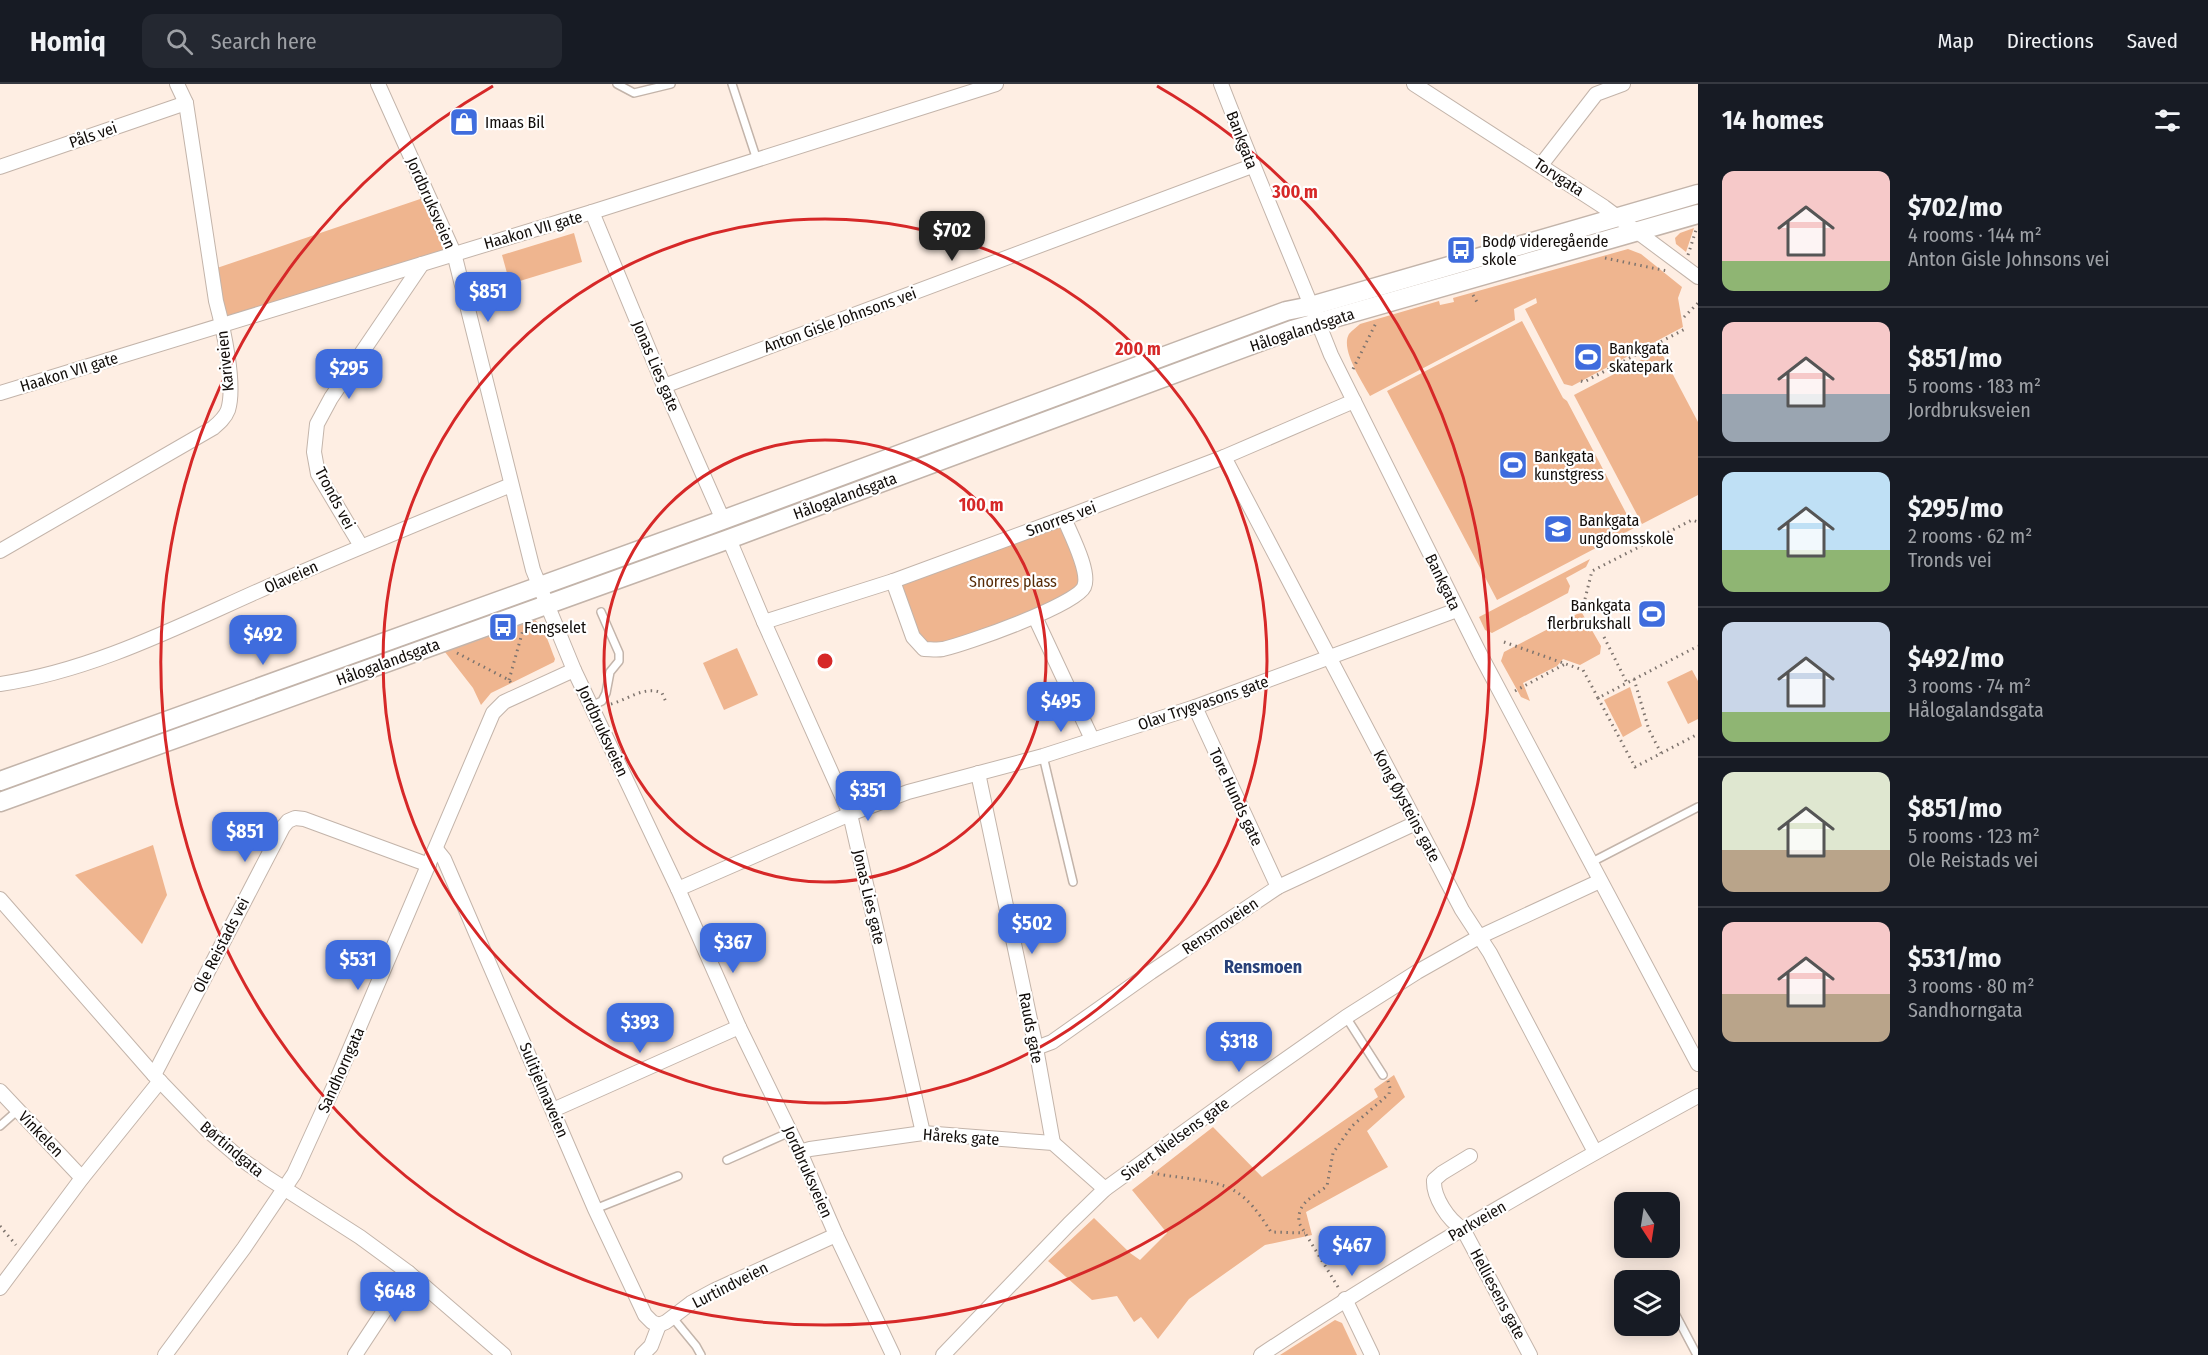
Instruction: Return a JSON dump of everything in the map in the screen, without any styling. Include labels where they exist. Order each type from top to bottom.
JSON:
[{"type":"street","name":"Kariveien","points":[[0,550],[213,428],[228,410],[230,394],[222,327],[186,103],[177,84]]},
{"type":"street","name":"Jordbruksveien","points":[[378,84],[454,253],[538,585],[574,670],[596,703],[739,1027],[800,1152],[836,1235],[893,1355]]},
{"type":"street","name":"Haakon VII gate","points":[[0,393],[222,327],[996,84]]},
{"type":"street","name":"Bankgata","points":[[1221,84],[1252,166],[1331,355],[1457,610],[1698,1064]]},
{"type":"street","name":"Torvgata","points":[[1414,84],[1620,218],[1698,277]]},
{"type":"street","points":[[1540,165],[1596,94],[1623,84]]},
{"type":"street","name":"Påls vei","points":[[0,167],[186,103]]},
{"type":"street","name":"Anton Gisle Johnsons vei","points":[[664,386],[1252,166]]},
{"type":"street","name":"Hålogalandsgata","points":[[0,781],[723,520],[1286,311],[1311,306],[1698,194]]},
{"type":"street","name":"Jonas Lies gate","points":[[592,212],[664,386],[723,520]]},
{"type":"street","name":"Hålogalandsgata","points":[[0,802],[729,539],[1281,334],[1639,232],[1697,220]]},
{"type":"street","name":"Tronds vei","points":[[361,546],[318,474],[314,452],[317,424],[422,264]]},
{"type":"street","name":"Snorres vei","points":[[764,622],[893,581],[1064,518],[1224,458],[1354,401]]},
{"type":"street","name":"Kong Øysteins gate","points":[[1224,458],[1462,910],[1479,937],[1595,1152]]},
{"type":"street","name":"Olaveien","points":[[0,684],[57,673],[132,647],[361,546],[511,485]]},
{"type":"street","points":[[893,581],[913,637],[924,649],[942,649],[1035,617],[1074,598],[1084,586],[1086,572],[1064,518]]},
{"type":"street","name":"Jonas Lies gate","points":[[729,539],[850,814],[923,1132]]},
{"type":"street","name":"Olav Trygvasons gate","points":[[678,889],[850,814],[908,792],[1043,756],[1195,707],[1330,659],[1457,610]]},
{"type":"street","points":[[1035,617],[1092,739]]},
{"type":"street","name":"Sandhorngata","points":[[165,1355],[285,1189],[336,1084],[493,713],[504,702],[574,670]]},
{"type":"street","name":"Tore Hunds gate","points":[[1195,707],[1278,887]]},
{"type":"street","name":"Rauds gate","points":[[978,773],[1036,1048],[1053,1143]]},
{"type":"street","name":"Ole Reistads vei","points":[[0,1288],[157,1078],[266,856],[288,821],[295,818],[304,819],[429,865]]},
{"type":"street","name":"Rensmoveien","points":[[1036,1048],[1052,1042],[1278,887],[1416,823]]},
{"type":"street","name":"Sulitjelmaveien","points":[[436,849],[444,859],[595,1209],[645,1315],[659,1325]]},
{"type":"street","name":"Sivert Nielsens gate","points":[[943,1355],[1069,1224],[1105,1190],[1249,1085],[1391,988],[1479,937],[1600,881]]},
{"type":"street","name":"Børtindgata","points":[[0,899],[157,1078],[207,1130],[241,1159],[360,1237],[410,1273],[504,1355]]},
{"type":"street","points":[[554,1110],[739,1027]]},
{"type":"street","name":"Vinkelen","points":[[0,1091],[82,1178]]},
{"type":"street","name":"Parkveien","points":[[1261,1355],[1345,1299],[1463,1229],[1595,1152],[1698,1096]]},
{"type":"street","name":"Håreks gate","points":[[800,1152],[923,1132],[1053,1143]]},
{"type":"street","points":[[1053,1143],[1105,1190]]},
{"type":"street","name":"Helliesens gate","points":[[1470,1156],[1434,1179],[1434,1190],[1452,1222],[1463,1229],[1530,1355]]},
{"type":"street","name":"Lurtindveien","points":[[659,1325],[715,1290],[836,1235]]},
{"type":"street","points":[[355,1355],[410,1273]]},
{"type":"street","points":[[1345,1299],[1372,1355]]},
{"type":"street","points":[[642,1355],[651,1346],[659,1325]]},
{"type":"lane","points":[[617,84],[634,93],[671,84]]},
{"type":"lane","points":[[732,84],[757,160]]},
{"type":"lane","points":[[596,703],[606,693],[610,672],[619,661],[619,653],[602,612]]},
{"type":"lane","points":[[1043,756],[1073,882]]},
{"type":"lane","points":[[1590,863],[1698,807]]},
{"type":"lane","points":[[1346,1017],[1383,1075]]},
{"type":"lane","points":[[0,1126],[18,1110]]},
{"type":"lane","points":[[727,1160],[790,1132]]},
{"type":"lane","points":[[595,1209],[678,1176]]},
{"type":"lane","points":[[673,1318],[701,1355]]},
{"type":"lane","points":[[1680,1323],[1697,1355]]},
{"type":"path","points":[[1688,256],[1697,220]]},
{"type":"path","points":[[1599,258],[1671,272]]},
{"type":"path","points":[[1471,289],[1478,304]]},
{"type":"path","points":[[1684,317],[1698,303]]},
{"type":"path","points":[[1352,371],[1380,314]]},
{"type":"path","points":[[1581,381],[1688,328]]},
{"type":"path","points":[[1585,599],[1592,571],[1692,520],[1698,522]]},
{"type":"path","points":[[509,680],[525,626]]},
{"type":"path","points":[[1604,637],[1627,683]]},
{"type":"path","points":[[1504,642],[1583,670],[1635,767],[1698,734]]},
{"type":"path","points":[[1598,698],[1698,646]]},
{"type":"path","points":[[453,652],[509,680],[512,685]]},
{"type":"path","points":[[1514,692],[1566,664]]},
{"type":"path","points":[[1634,679],[1648,730],[1661,753]]},
{"type":"path","points":[[596,703],[612,704],[646,691],[656,690],[662,693],[666,702]]},
{"type":"path","points":[[1345,1299],[1299,1223],[1298,1213],[1304,1202],[1328,1186],[1333,1153],[1352,1126],[1389,1094],[1390,1088],[1383,1075]]},
{"type":"path","points":[[1149,1170],[1155,1174],[1223,1185],[1241,1194],[1255,1206],[1271,1232],[1305,1233]]},
{"type":"path","points":[[0,1226],[25,1254]]},
{"type":"green space","points":[[429,196],[454,253],[222,327],[211,270]]},
{"type":"green space","points":[[1694,228],[1686,252],[1676,244],[1675,238],[1680,233]]},
{"type":"green space","points":[[574,233],[582,262],[510,284],[502,255]]},
{"type":"green space","points":[[1628,249],[1641,254],[1682,287],[1678,298],[1683,327],[1572,386],[1564,384],[1525,309],[1537,303],[1536,298],[1514,309],[1515,320],[1370,396],[1357,374],[1347,348],[1347,340],[1349,334],[1360,324],[1439,301],[1440,305],[1454,302],[1453,298]]},
{"type":"green space","name":"Bankgata kunstgress","points":[[1522,321],[1634,528],[1497,600],[1387,391]]},
{"type":"green space","points":[[1660,350],[1698,422],[1698,495],[1642,524],[1574,395]]},
{"type":"green space","name":"Snorres plass","points":[[1064,518],[1085,586],[1035,617],[924,649],[893,581]]},
{"type":"green space","points":[[1590,559],[1586,567],[1566,578],[1570,586],[1568,593],[1492,633],[1485,630],[1479,617]]},
{"type":"green space","points":[[1582,613],[1601,646],[1600,654],[1580,665],[1563,659],[1557,666],[1523,683],[1530,701],[1521,697],[1501,661],[1504,652]]},
{"type":"green space","points":[[535,620],[547,638],[554,662],[491,693],[481,705],[473,688],[445,652]]},
{"type":"green space","points":[[737,648],[758,695],[724,710],[703,663]]},
{"type":"green space","points":[[1692,670],[1698,681],[1698,719],[1688,724],[1667,682]]},
{"type":"green space","points":[[1630,687],[1642,726],[1623,737],[1604,700]]},
{"type":"green space","points":[[153,845],[167,895],[142,944],[75,875]]},
{"type":"green space","points":[[1394,1075],[1405,1097],[1367,1131],[1388,1167],[1306,1212],[1312,1235],[1265,1245],[1189,1299],[1158,1339],[1141,1317],[1134,1322],[1117,1296],[1092,1300],[1048,1261],[1094,1218],[1140,1260],[1167,1233],[1132,1190],[1213,1127],[1262,1177],[1378,1097],[1374,1089]]},
{"type":"green space","points":[[1335,1320],[1342,1323],[1357,1355],[1280,1355]]},
{"type":"place","name":"Imaas Bil","points":[[464,122]]},
{"type":"place","name":"Bodø videregående skole","points":[[1461,250]]},
{"type":"place","name":"Bankgata skatepark","points":[[1588,357]]},
{"type":"place","name":"Bankgata kunstgress","points":[[1513,465]]},
{"type":"place","name":"Bankgata ungdomsskole","points":[[1558,529]]},
{"type":"place","name":"Bankgata flerbrukshall","points":[[1652,614]]},
{"type":"place","name":"Fengselet","points":[[503,627]]},
{"type":"district","name":"Rensmoen","points":[[1263,967]]}]
